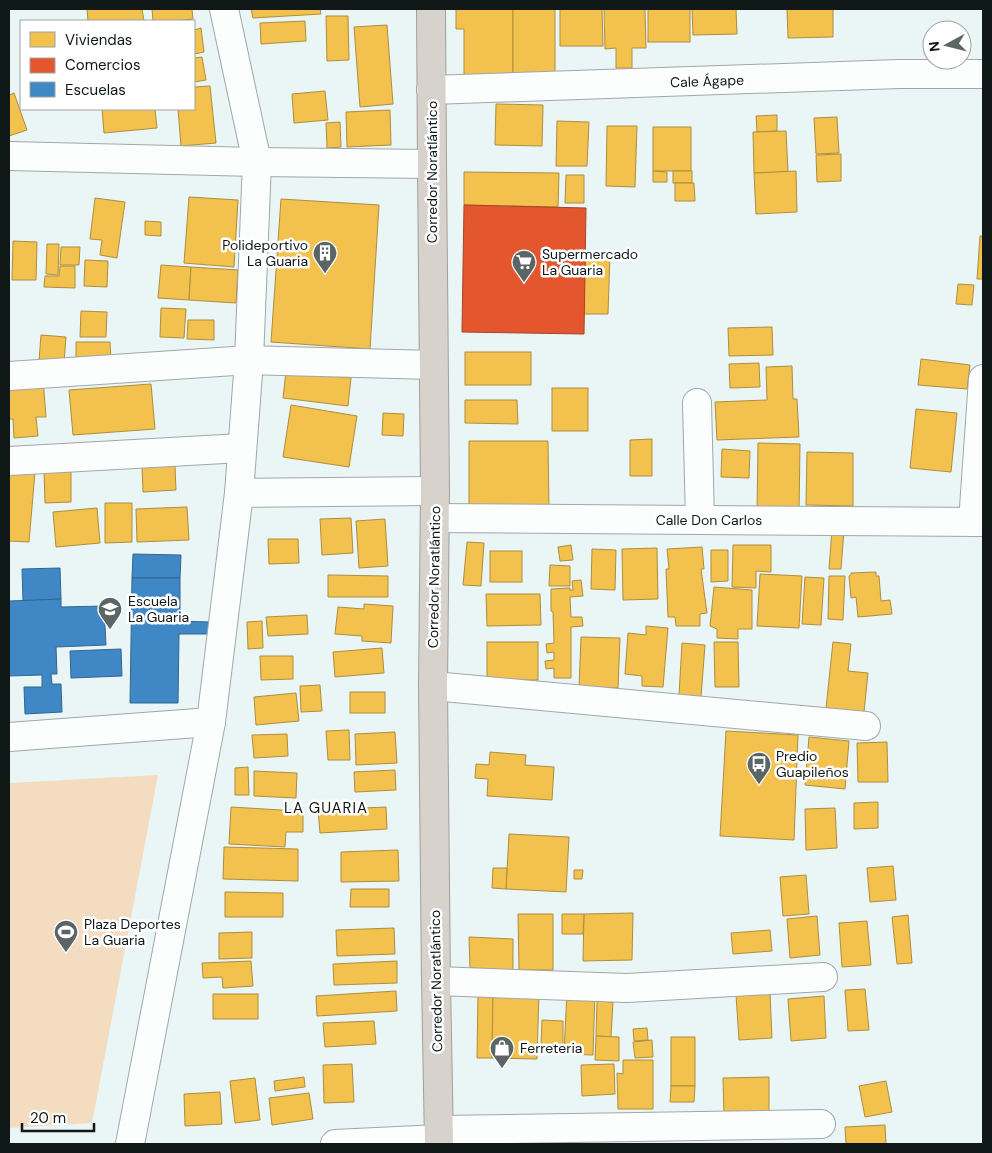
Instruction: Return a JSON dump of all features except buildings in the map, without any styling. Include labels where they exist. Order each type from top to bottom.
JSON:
[{"type":"highway","name":"Corredor Noratlántico","points":[[431,9],[435,491],[433,686],[439,1138]]},
{"type":"street","points":[[130,1144],[210,722],[239,494],[249,360],[257,162],[224,9]]},
{"type":"street","name":"Cale Ágape","points":[[432,90],[889,74],[983,74]]},
{"type":"street","points":[[9,156],[432,164]]},
{"type":"street","points":[[9,376],[249,360],[433,365]]},
{"type":"street","points":[[978,522],[983,379]]},
{"type":"street","points":[[697,403],[700,520]]},
{"type":"street","points":[[9,460],[242,448]]},
{"type":"street","points":[[239,494],[435,491]]},
{"type":"street","name":"Calle Don Carlos","points":[[435,518],[978,522]]},
{"type":"street","points":[[433,686],[866,726]]},
{"type":"street","points":[[9,737],[210,722]]},
{"type":"street","points":[[436,981],[627,988],[823,977]]},
{"type":"street","points":[[335,1144],[439,1138],[822,1124]]},
{"type":"shaded area","name":"Plaza Deportes La Guaria","points":[[158,775],[92,1123],[9,1128],[9,783]]},
{"type":"place","name":"Polideportivo La Guaria","points":[[325,274]]},
{"type":"place","name":"Supermercado La Guaria","points":[[524,283]]},
{"type":"place","name":"Escuela La Guaria","points":[[110,630]]},
{"type":"place","name":"Predio Guapileños","points":[[759,785]]},
{"type":"place","name":"Plaza Deportes La Guaria","points":[[66,953]]},
{"type":"place","name":"Ferreteria","points":[[502,1069]]},
{"type":"district","name":"LA GUARIA","points":[[326,808]]}]
